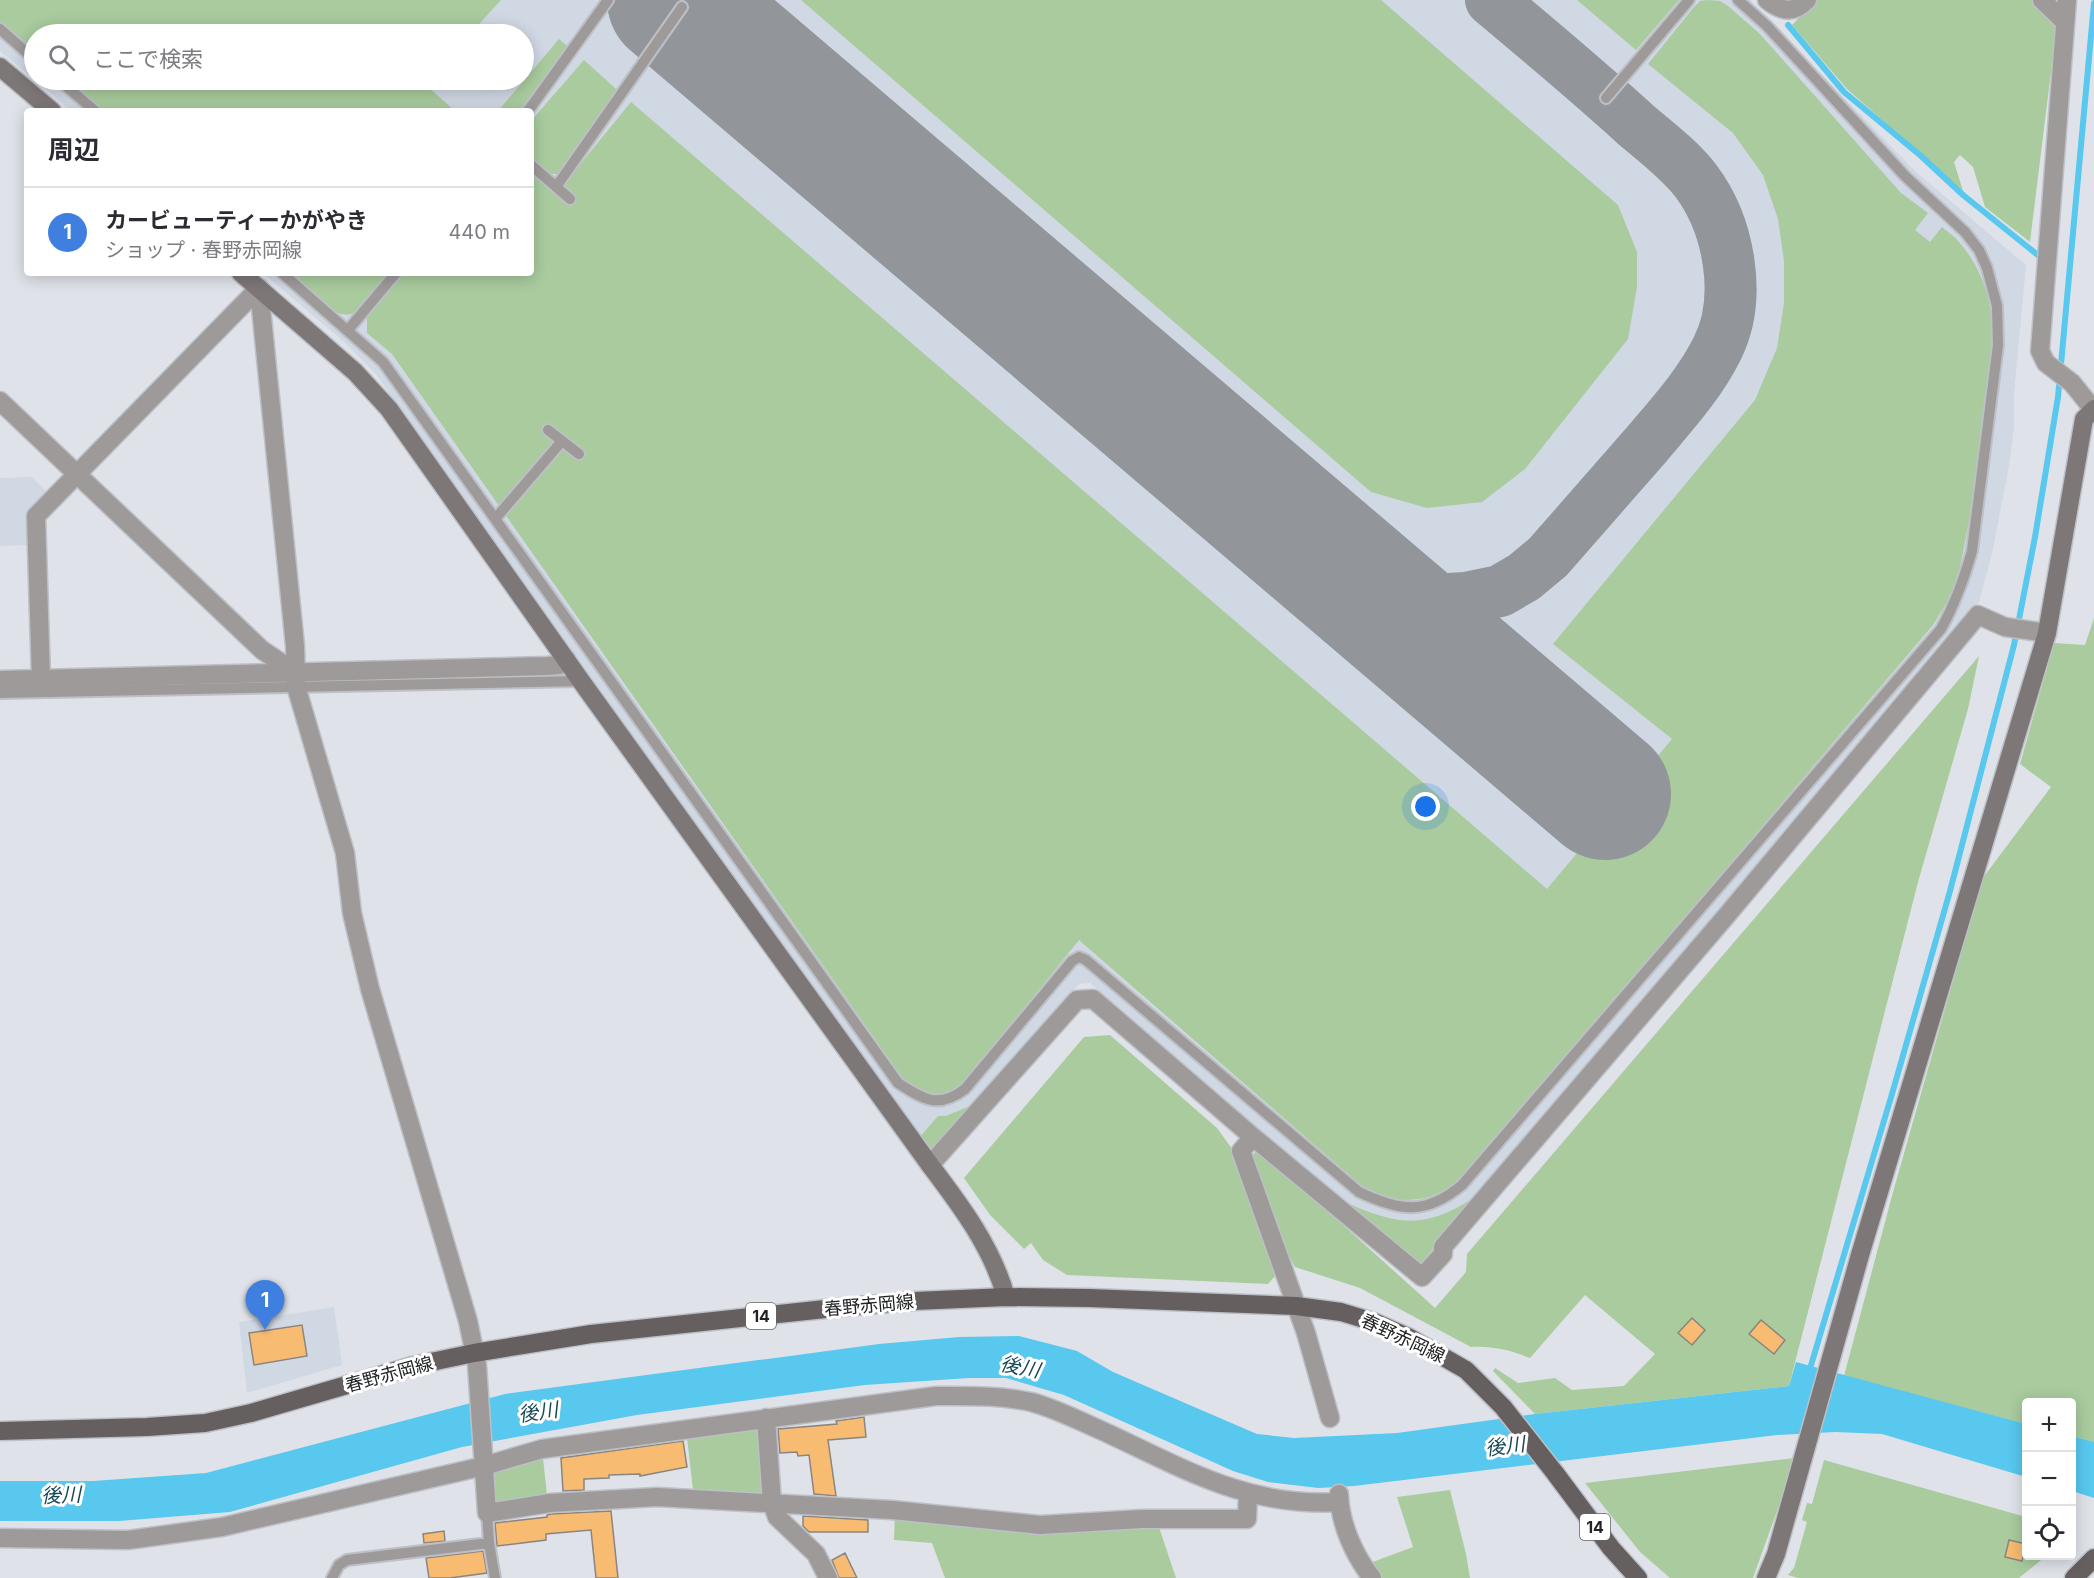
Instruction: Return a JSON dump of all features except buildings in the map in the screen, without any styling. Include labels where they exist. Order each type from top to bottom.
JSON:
[{"type":"main road","name":"春野赤岡線","points":[[0,1431],[147,1428],[205,1423],[250,1413],[412,1366],[474,1353],[591,1334],[821,1309],[915,1300],[1006,1297],[1296,1306],[1341,1312],[1374,1322],[1410,1338],[1466,1370],[1503,1407],[1611,1548],[1638,1578]]},
{"type":"main road","points":[[2074,1578],[2094,1558]]},
{"type":"street","points":[[1767,0],[1782,10],[1791,11],[1807,0]]},
{"type":"street","points":[[2042,0],[2065,22]]},
{"type":"street","points":[[1766,1578],[1776,1554],[2040,632],[2084,419],[2093,409],[2072,383],[2046,363],[2040,351],[2067,0]]},
{"type":"street","points":[[0,67],[24,87]]},
{"type":"street","points":[[27,90],[48,108]]},
{"type":"street","points":[[245,276],[355,372],[389,409],[581,681],[960,1204],[991,1255],[1006,1297]]},
{"type":"street","points":[[41,679],[36,516],[259,288]]},
{"type":"street","points":[[259,288],[295,646],[296,679],[345,853],[352,913],[370,989],[464,1309],[474,1353],[478,1385],[487,1513],[550,1503],[657,1497],[892,1510],[1040,1525],[1142,1519],[1247,1519],[1248,1494]]},
{"type":"street","points":[[0,401],[262,650],[296,679]]},
{"type":"street","points":[[930,1165],[1077,1000],[1094,999],[1252,1137],[1422,1277],[1443,1254],[1443,1247],[1727,915],[1978,615],[2006,627],[2040,632]]},
{"type":"street","points":[[0,680],[296,679],[547,666],[559,665],[566,659]]},
{"type":"street","points":[[1252,1137],[1240,1151],[1306,1333],[1330,1418]]},
{"type":"street","points":[[0,1538],[128,1540],[222,1527],[484,1466],[542,1449],[936,1396],[990,1396],[1031,1402],[1075,1419],[1204,1479],[1248,1494],[1277,1501],[1314,1504],[1339,1498],[1345,1527],[1359,1561],[1372,1578]]},
{"type":"street","points":[[766,1418],[772,1503],[777,1517],[816,1554],[828,1578]]},
{"type":"lane","points":[[530,108],[608,0]]},
{"type":"lane","points":[[1606,98],[1689,0]]},
{"type":"lane","points":[[285,276],[383,362],[898,1083],[918,1097],[934,1101],[951,1099],[965,1089],[1072,961],[1078,957],[1086,960],[1359,1192],[1390,1206],[1416,1207],[1441,1200],[1462,1185],[1941,629],[1959,593],[1969,562],[1998,345],[1997,306],[1987,268],[1979,250],[1965,232],[1905,176],[1767,26],[1738,0]]},
{"type":"lane","points":[[556,187],[682,7]]},
{"type":"lane","points":[[0,29],[24,49]]},
{"type":"lane","points":[[71,90],[92,108]]},
{"type":"lane","points":[[534,168],[570,199]]},
{"type":"lane","points":[[348,330],[393,276]]},
{"type":"lane","points":[[548,430],[579,454]]},
{"type":"lane","points":[[495,519],[562,441]]},
{"type":"lane","points":[[0,693],[296,679],[581,681]]},
{"type":"lane","points":[[487,1513],[495,1578]]},
{"type":"lane","points":[[332,1578],[339,1565],[347,1560],[489,1543]]},
{"type":"shaded area","points":[[0,0],[1750,0],[1915,171],[2026,265],[2014,395],[2014,427],[1992,554],[1979,602],[1418,1267],[1090,983],[1079,984],[977,1103],[926,1148],[375,373],[343,341],[267,276],[534,276],[534,108],[67,108],[46,90],[534,90],[534,24],[24,24],[24,71],[0,51]]},
{"type":"shaded area","points":[[32,477],[51,496],[33,545],[0,546],[0,478]]},
{"type":"shaded area","points":[[334,1307],[342,1365],[247,1393],[239,1322]]},
{"type":"green space","points":[[0,0],[501,0],[479,24],[24,24],[24,48],[0,28]]},
{"type":"green space","points":[[801,0],[1381,0],[1618,205],[1637,252],[1637,287],[1628,339],[1525,469],[1482,502],[1427,508],[1371,492]]},
{"type":"green space","points":[[1577,0],[1679,0],[1636,50]]},
{"type":"green space","points":[[1816,0],[2032,0],[2057,23],[2030,242],[1985,207],[1973,167],[1960,155],[1954,162],[1963,191],[1847,89],[1792,25]]},
{"type":"green space","points":[[1700,1],[1720,1],[1760,34],[1901,193],[1928,213],[1915,230],[1930,242],[1942,227],[1957,240],[1975,265],[1986,290],[1991,316],[1992,371],[1959,571],[1953,592],[1933,625],[1466,1175],[1444,1191],[1421,1199],[1397,1199],[1370,1193],[1079,940],[961,1086],[953,1092],[938,1097],[925,1095],[911,1086],[904,1080],[392,354],[367,333],[367,316],[401,276],[534,276],[534,176],[569,205],[575,198],[564,184],[631,102],[1547,889],[1672,739],[1553,644],[1755,400],[1777,348],[1784,303],[1784,261],[1778,219],[1763,175],[1733,133],[1648,64]]},
{"type":"green space","points":[[559,39],[574,52],[527,108],[501,108],[516,90],[534,90],[534,69]]},
{"type":"green space","points":[[584,60],[625,97],[559,174],[547,174],[534,163],[534,118]]},
{"type":"green space","points":[[73,90],[432,90],[452,108],[94,108]]},
{"type":"green space","points":[[290,276],[386,276],[355,312],[347,315],[329,309]]},
{"type":"green space","points":[[2094,618],[2094,1442],[2076,1437],[2076,1398],[2022,1398],[2022,1423],[1844,1376],[1893,1192],[1982,879],[2051,787],[2020,764],[2054,643],[2085,645]]},
{"type":"green space","points":[[1979,656],[1968,709],[1918,882],[1789,1386],[1535,1414],[1493,1371],[1495,1368],[1518,1383],[1555,1378],[1572,1390],[1624,1386],[1655,1354],[1585,1295],[1530,1358],[1501,1349],[1471,1347],[1360,1288],[1295,1267],[1280,1241],[1248,1159],[1259,1149],[1435,1308],[1466,1272],[1467,1254]]},
{"type":"green space","points":[[1110,1035],[1217,1128],[1235,1153],[1276,1275],[1268,1284],[1067,1275],[1043,1260],[1031,1243],[1024,1249],[990,1215],[964,1178],[1084,1037]]},
{"type":"green space","points":[[977,1103],[936,1148],[926,1148],[919,1138],[938,1116],[946,1116]]},
{"type":"green space","points":[[1478,1195],[1418,1267],[1338,1199],[1377,1215],[1409,1221],[1441,1215]]},
{"type":"green space","points":[[766,1418],[772,1503],[694,1499],[686,1429]]},
{"type":"green space","points":[[542,1449],[548,1504],[487,1513],[484,1466]]},
{"type":"green space","points":[[1795,1458],[1753,1578],[1670,1578],[1640,1552],[1585,1483]]},
{"type":"green space","points":[[1824,1460],[2022,1516],[2022,1560],[2041,1560],[2019,1578],[1798,1578],[1788,1575],[1794,1568],[1807,1522],[1802,1520],[1807,1503],[1812,1504]]},
{"type":"green space","points":[[1450,1490],[1470,1578],[1382,1578],[1370,1563],[1413,1547],[1397,1497]]},
{"type":"green space","points":[[895,1514],[1158,1524],[1176,1578],[945,1578],[932,1543],[894,1540]]},
{"type":"water","name":"後川","points":[[1019,1336],[1077,1351],[1113,1372],[1257,1434],[1294,1438],[1397,1433],[1535,1414],[1789,1386],[1796,1362],[2022,1423],[2022,1476],[1882,1434],[1835,1432],[1777,1435],[1354,1486],[1318,1488],[1268,1482],[1233,1471],[1064,1395],[1006,1378],[969,1378],[865,1385],[637,1415],[462,1447],[230,1512],[119,1521],[0,1521],[0,1481],[93,1481],[206,1473],[505,1394],[879,1344],[959,1337]]},
{"type":"water","points":[[2076,1437],[2094,1442],[2094,1498],[2076,1492]]},
{"type":"waterway","points":[[1809,1372],[1950,891],[2014,645],[2035,537],[2058,397],[2094,3]]},
{"type":"waterway","points":[[1788,25],[1844,92],[1921,156],[1963,195],[2039,256]]},
{"type":"waterway","points":[[554,675],[566,675]]},
{"type":"waterway","points":[[433,678],[546,676]]},
{"type":"waterway","points":[[305,681],[424,678]]},
{"type":"taxiway","points":[[1334,563],[1351,582],[1375,590],[1431,600],[1466,598],[1500,591],[1524,577],[1548,557],[1694,387],[1717,349],[1725,329],[1729,307],[1729,262],[1717,219],[1696,181],[1668,152],[1491,0]]},
{"type":"runway","points":[[673,0],[1605,794]]},
{"type":"place","name":"カービューティーかがやき","points":[[265,1330]]}]
